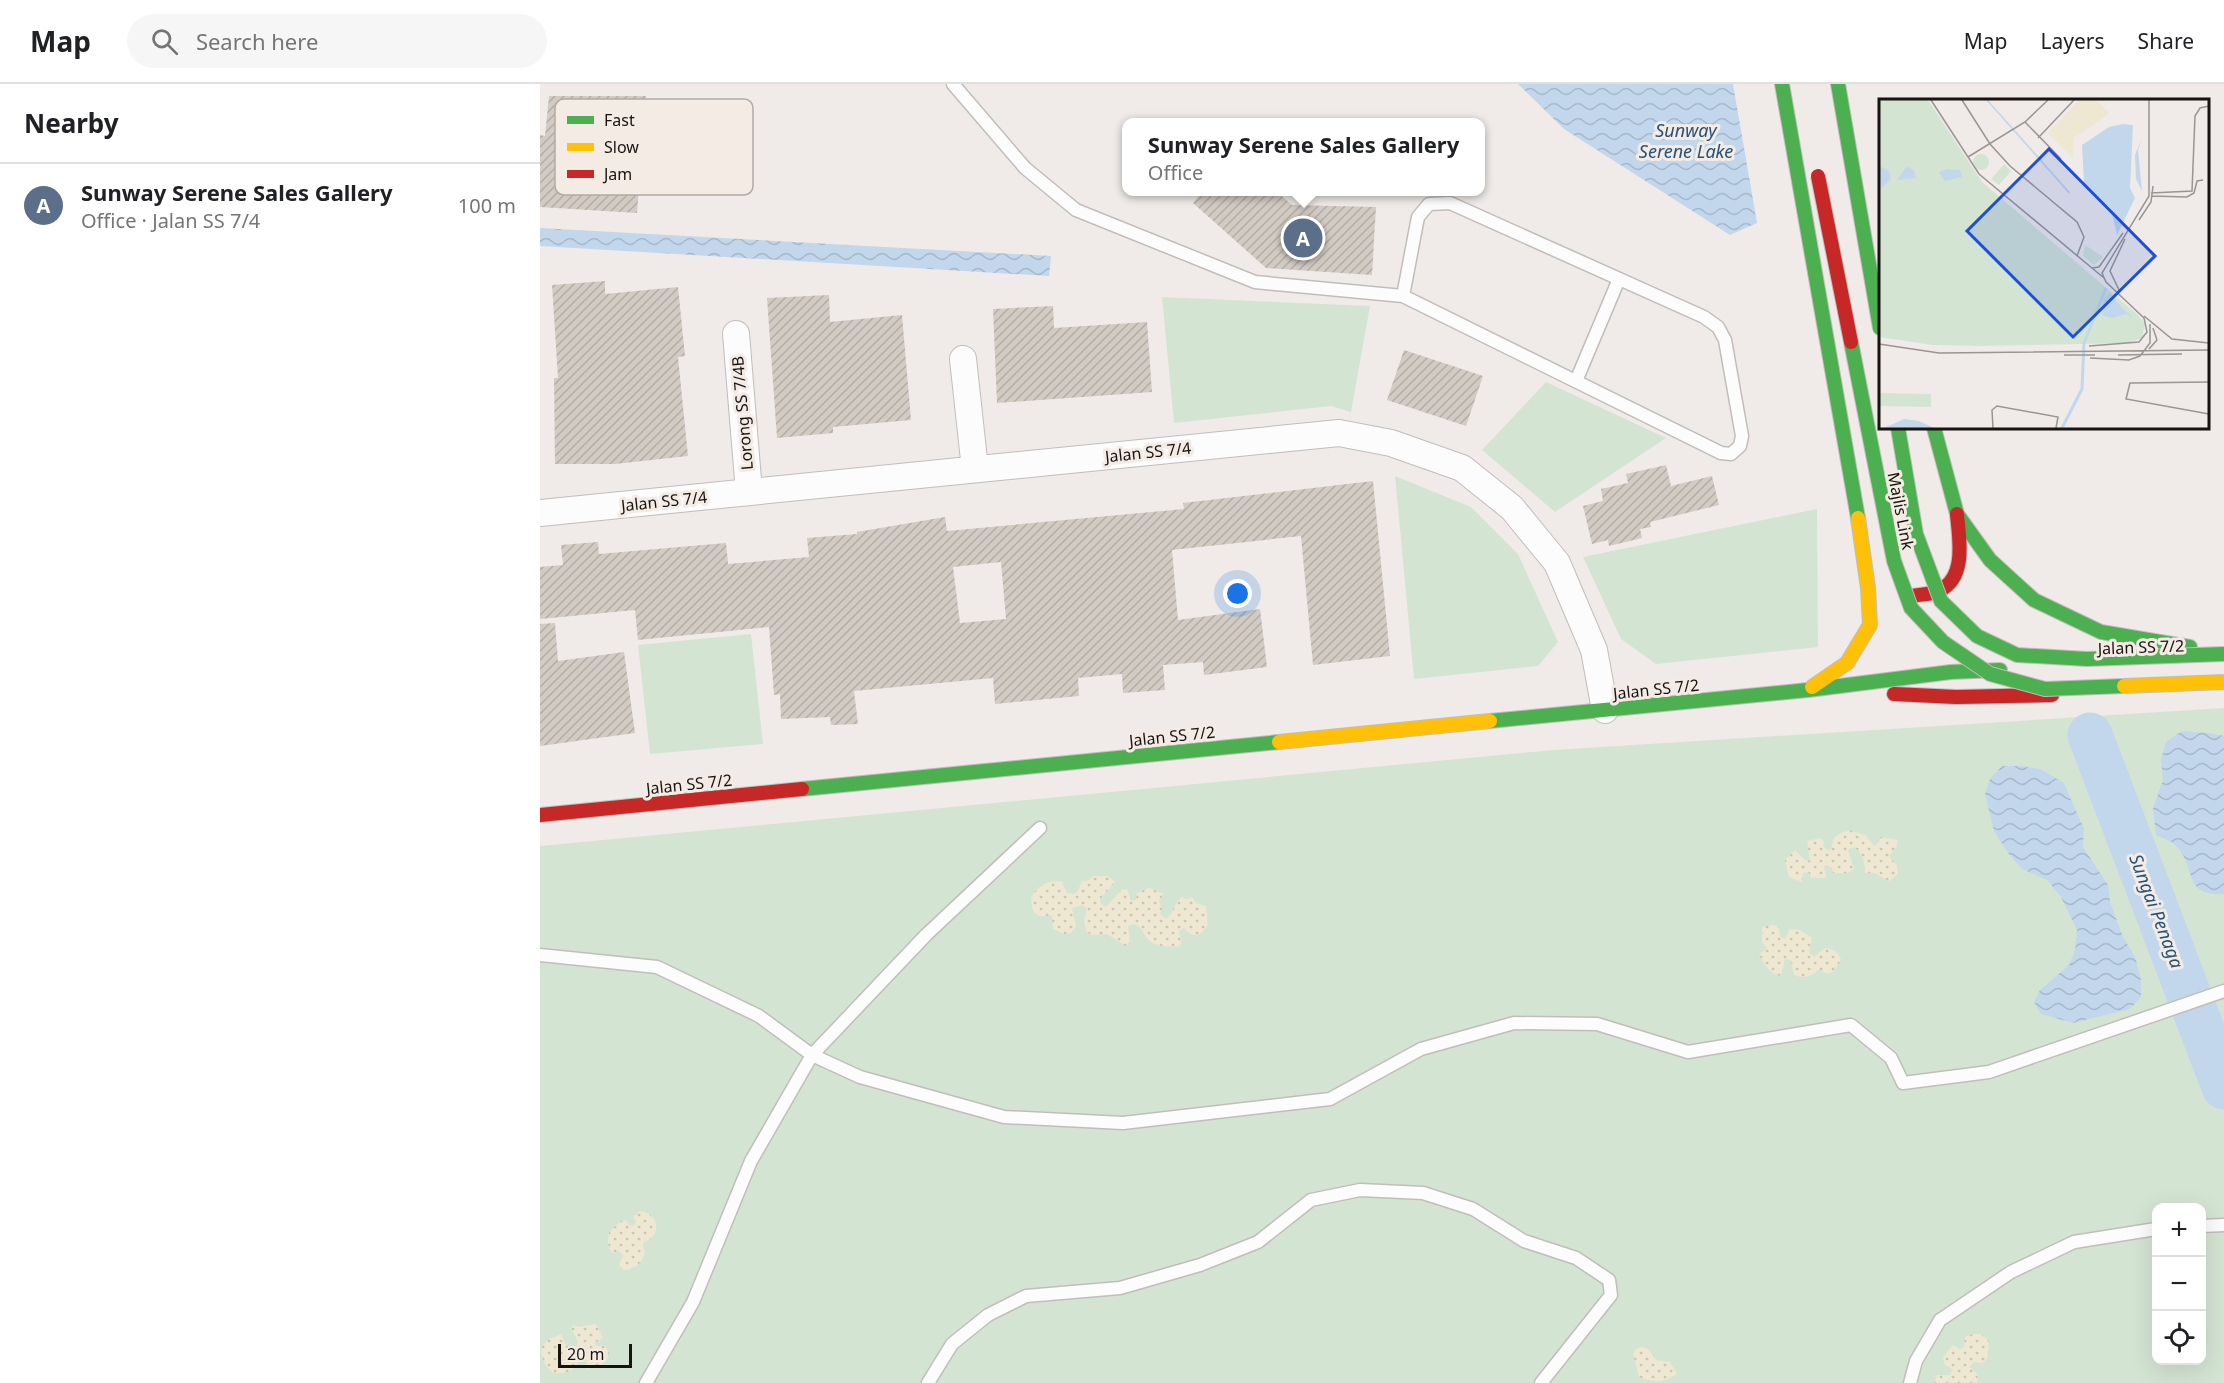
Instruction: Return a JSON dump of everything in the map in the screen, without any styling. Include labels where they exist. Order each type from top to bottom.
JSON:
[{"type":"street","points":[[1782,84],[1869,588],[1870,625],[1846,663],[1808,690]]},
{"type":"street","points":[[1838,84],[1879,317]]},
{"type":"street","name":"Majlis Link","points":[[1817,170],[1894,561],[1911,608],[1943,642],[1990,674],[2045,690],[2224,682]]},
{"type":"street","points":[[1857,191],[1879,240]]},
{"type":"street","name":"Lorong SS 7/4B","points":[[736,334],[749,492]]},
{"type":"street","points":[[963,359],[975,469]]},
{"type":"street","name":"Majlis Link","points":[[1898,429],[1916,534],[1941,601],[1977,636],[2017,655],[2087,659],[2224,654]]},
{"type":"street","points":[[1855,499],[1876,558],[1892,581],[1910,597],[1943,589],[1955,575],[1959,559],[1957,514],[1934,429]]},
{"type":"street","name":"Jalan SS 7/4","points":[[540,513],[1339,433],[1391,443],[1462,468],[1512,508],[1557,563],[1594,650],[1605,710]]},
{"type":"street","points":[[1957,514],[1990,560],[2034,600],[2101,632],[2224,654]]},
{"type":"street","name":"Jalan SS 7/2","points":[[540,815],[1808,690],[1951,672],[2224,660]]},
{"type":"street","name":"Jalan SS 7/2","points":[[1808,690],[1956,697],[2224,690]]},
{"type":"lane","points":[[952,84],[1025,168],[1076,210],[1255,282],[1403,296],[1721,453],[1731,454],[1740,446],[1742,436],[1725,340],[1718,327],[1704,316],[1450,203],[1429,204],[1418,217],[1403,296]]},
{"type":"lane","points":[[1576,381],[1619,279]]},
{"type":"lane","points":[[646,1383],[693,1302],[751,1161],[812,1055],[926,935],[1040,828]]},
{"type":"lane","points":[[540,955],[657,966],[759,1016],[812,1055],[860,1077],[1004,1117],[1123,1123],[1330,1099],[1421,1049],[1514,1023],[1598,1024],[1688,1052],[1851,1025],[1891,1058],[1903,1083],[1989,1072],[2220,993]]},
{"type":"lane","points":[[928,1383],[952,1344],[987,1315],[1026,1296],[1120,1288],[1200,1265],[1258,1242],[1311,1200],[1360,1190],[1424,1193],[1473,1209],[1524,1240],[1576,1257],[1609,1280],[1611,1295],[1541,1383]]},
{"type":"lane","points":[[2206,1226],[2224,1225]]},
{"type":"lane","points":[[1910,1383],[1916,1361],[1940,1320],[2011,1272],[2074,1242],[2152,1229]]},
{"type":"green space","points":[[1162,297],[1370,306],[1351,412],[1331,406],[1174,423]]},
{"type":"green space","points":[[1546,382],[1666,438],[1555,512],[1482,450]]},
{"type":"green space","points":[[1395,476],[1471,507],[1518,554],[1558,642],[1538,666],[1414,679]]},
{"type":"green space","points":[[1817,509],[1818,647],[1656,664],[1621,639],[1583,557]]},
{"type":"green space","points":[[751,634],[763,744],[650,754],[638,645]]},
{"type":"green space","points":[[2224,708],[2224,1383],[540,1383],[540,846],[1553,750]]},
{"type":"sand","points":[[1849,830],[1865,835],[1874,846],[1879,842],[1880,837],[1898,840],[1897,846],[1889,856],[1897,866],[1898,874],[1889,881],[1875,873],[1865,873],[1863,858],[1854,847],[1848,850],[1854,869],[1847,873],[1833,873],[1832,867],[1824,866],[1826,878],[1812,878],[1808,872],[1803,873],[1802,882],[1789,877],[1785,860],[1795,850],[1805,860],[1810,861],[1807,841],[1821,838],[1824,842],[1823,846],[1829,851],[1835,837]]},
{"type":"sand","points":[[1093,876],[1108,876],[1115,882],[1100,899],[1101,904],[1106,907],[1121,890],[1127,889],[1131,901],[1136,900],[1137,893],[1149,888],[1164,894],[1159,901],[1162,909],[1160,914],[1166,919],[1179,899],[1192,897],[1196,903],[1206,906],[1208,925],[1197,935],[1191,934],[1184,928],[1179,931],[1181,944],[1178,947],[1162,946],[1151,942],[1134,924],[1128,926],[1130,941],[1126,946],[1107,934],[1092,935],[1086,931],[1084,920],[1087,909],[1082,905],[1072,908],[1076,926],[1071,933],[1064,934],[1053,929],[1052,915],[1038,915],[1032,908],[1031,897],[1044,884],[1062,881],[1067,893],[1074,894],[1078,891],[1082,880],[1087,881]]},
{"type":"sand","points":[[1773,925],[1779,928],[1780,936],[1785,939],[1790,929],[1800,930],[1812,938],[1809,953],[1814,957],[1825,948],[1836,951],[1841,960],[1834,971],[1827,974],[1819,969],[1814,974],[1801,977],[1794,975],[1791,960],[1785,959],[1781,976],[1773,973],[1759,954],[1767,948],[1762,942],[1762,927]]},
{"type":"sand","points":[[639,1211],[651,1215],[656,1230],[650,1239],[644,1242],[645,1252],[640,1263],[631,1269],[623,1270],[619,1265],[623,1255],[619,1251],[611,1252],[608,1243],[609,1232],[621,1221],[626,1220],[629,1225],[634,1226],[636,1221],[633,1217]]},
{"type":"sand","points":[[596,1324],[603,1338],[594,1343],[597,1346],[605,1345],[609,1353],[606,1361],[599,1366],[587,1369],[586,1361],[580,1358],[570,1371],[553,1373],[544,1362],[541,1347],[549,1339],[561,1334],[566,1346],[577,1346],[578,1341],[571,1329],[573,1325],[579,1327]]},
{"type":"sand","points":[[1981,1334],[1989,1341],[1987,1359],[1982,1363],[1974,1362],[1969,1367],[1978,1377],[1977,1383],[1934,1383],[1937,1375],[1950,1375],[1953,1369],[1945,1365],[1943,1357],[1953,1345],[1960,1349],[1964,1347],[1965,1337]]},
{"type":"sand","points":[[1641,1347],[1647,1348],[1656,1360],[1670,1362],[1677,1374],[1658,1381],[1639,1377],[1633,1354]]},
{"type":"water","name":"Sunway Serene Lake","points":[[1518,84],[1733,84],[1757,223],[1730,235],[1564,129]]},
{"type":"water","points":[[540,228],[1051,256],[1049,276],[540,246]]},
{"type":"water","points":[[2182,731],[2224,736],[2224,894],[2210,894],[2195,885],[2181,852],[2173,843],[2156,835],[2153,808],[2163,780],[2161,759],[2166,742]]},
{"type":"water","points":[[2002,766],[2040,769],[2064,783],[2084,829],[2083,847],[2108,885],[2110,902],[2123,937],[2135,957],[2141,979],[2141,997],[2130,1009],[2073,1023],[2041,1014],[2034,1002],[2040,990],[2069,965],[2075,950],[2077,930],[2061,897],[2047,880],[2022,869],[1994,831],[1985,794],[1990,779]]},
{"type":"building","points":[[549,96],[646,96],[646,99],[555,99],[555,195],[638,195],[637,213],[540,207],[540,135],[545,136]]},
{"type":"building","points":[[1199,196],[1282,196],[1292,205],[1376,207],[1372,275],[1266,268],[1193,203]]},
{"type":"building","points":[[605,281],[605,294],[678,287],[685,356],[678,357],[688,456],[615,464],[555,464],[554,378],[558,378],[552,285]]},
{"type":"building","points":[[829,295],[830,322],[902,315],[911,420],[833,427],[833,433],[777,438],[767,298]]},
{"type":"building","points":[[1053,306],[1054,328],[1147,322],[1152,392],[997,403],[993,309]]},
{"type":"building","points":[[1404,350],[1483,376],[1466,426],[1387,400]]},
{"type":"building","points":[[1666,465],[1671,486],[1712,476],[1719,505],[1650,522],[1651,527],[1640,529],[1642,538],[1609,546],[1608,540],[1592,544],[1583,506],[1603,501],[1601,489],[1628,483],[1626,474]]},
{"type":"building","points":[[1373,481],[1390,656],[1313,665],[1301,536],[1172,550],[1178,620],[1260,609],[1267,667],[1204,675],[1203,662],[1163,665],[1165,690],[1123,693],[1122,674],[1078,678],[1079,696],[995,704],[993,678],[854,691],[858,724],[831,725],[830,717],[781,719],[780,694],[774,695],[769,627],[638,640],[635,610],[540,619],[540,567],[563,565],[561,545],[598,542],[599,554],[726,543],[728,564],[809,557],[807,538],[857,534],[857,532],[945,517],[947,531],[1184,509],[1183,503]],"holes":[[[1001,562],[1006,619],[960,623],[953,567]]]},
{"type":"building","points":[[555,623],[558,661],[624,652],[635,733],[540,746],[540,624]]},
{"type":"waterway","name":"Sungai Penaga","points":[[2090,735],[2224,1087]]},
{"type":"traffic: fast","points":[[1782,84],[1858,518]]},
{"type":"traffic: fast","points":[[1838,84],[1879,322]]},
{"type":"traffic: fast","points":[[1851,342],[1894,561],[1911,608],[1943,642],[1990,674],[2045,689],[2124,686]]},
{"type":"traffic: fast","points":[[1898,429],[1916,534],[1941,601],[1977,636],[2017,655],[2087,659],[2224,654]]},
{"type":"traffic: fast","points":[[1934,429],[1957,514],[1990,560],[2034,600],[2101,632],[2190,647]]},
{"type":"traffic: fast","points":[[1490,721],[1808,690],[1951,672],[2000,670]]},
{"type":"traffic: fast","points":[[802,789],[1279,742]]},
{"type":"traffic: slow","points":[[1812,687],[1847,663],[1870,625],[1868,588],[1858,518]]},
{"type":"traffic: slow","points":[[2124,686],[2224,682]]},
{"type":"traffic: slow","points":[[1279,742],[1490,721]]},
{"type":"traffic: jam","points":[[1818,176],[1851,342]]},
{"type":"traffic: jam","points":[[1912,596],[1937,592],[1949,584],[1954,576],[1958,566],[1960,545],[1957,514]]},
{"type":"traffic: jam","points":[[1894,694],[1956,697],[2052,695]]},
{"type":"traffic: jam","points":[[540,815],[802,789]]},
{"type":"place","name":"Sunway Serene Sales Gallery","points":[[1303,238]]}]
